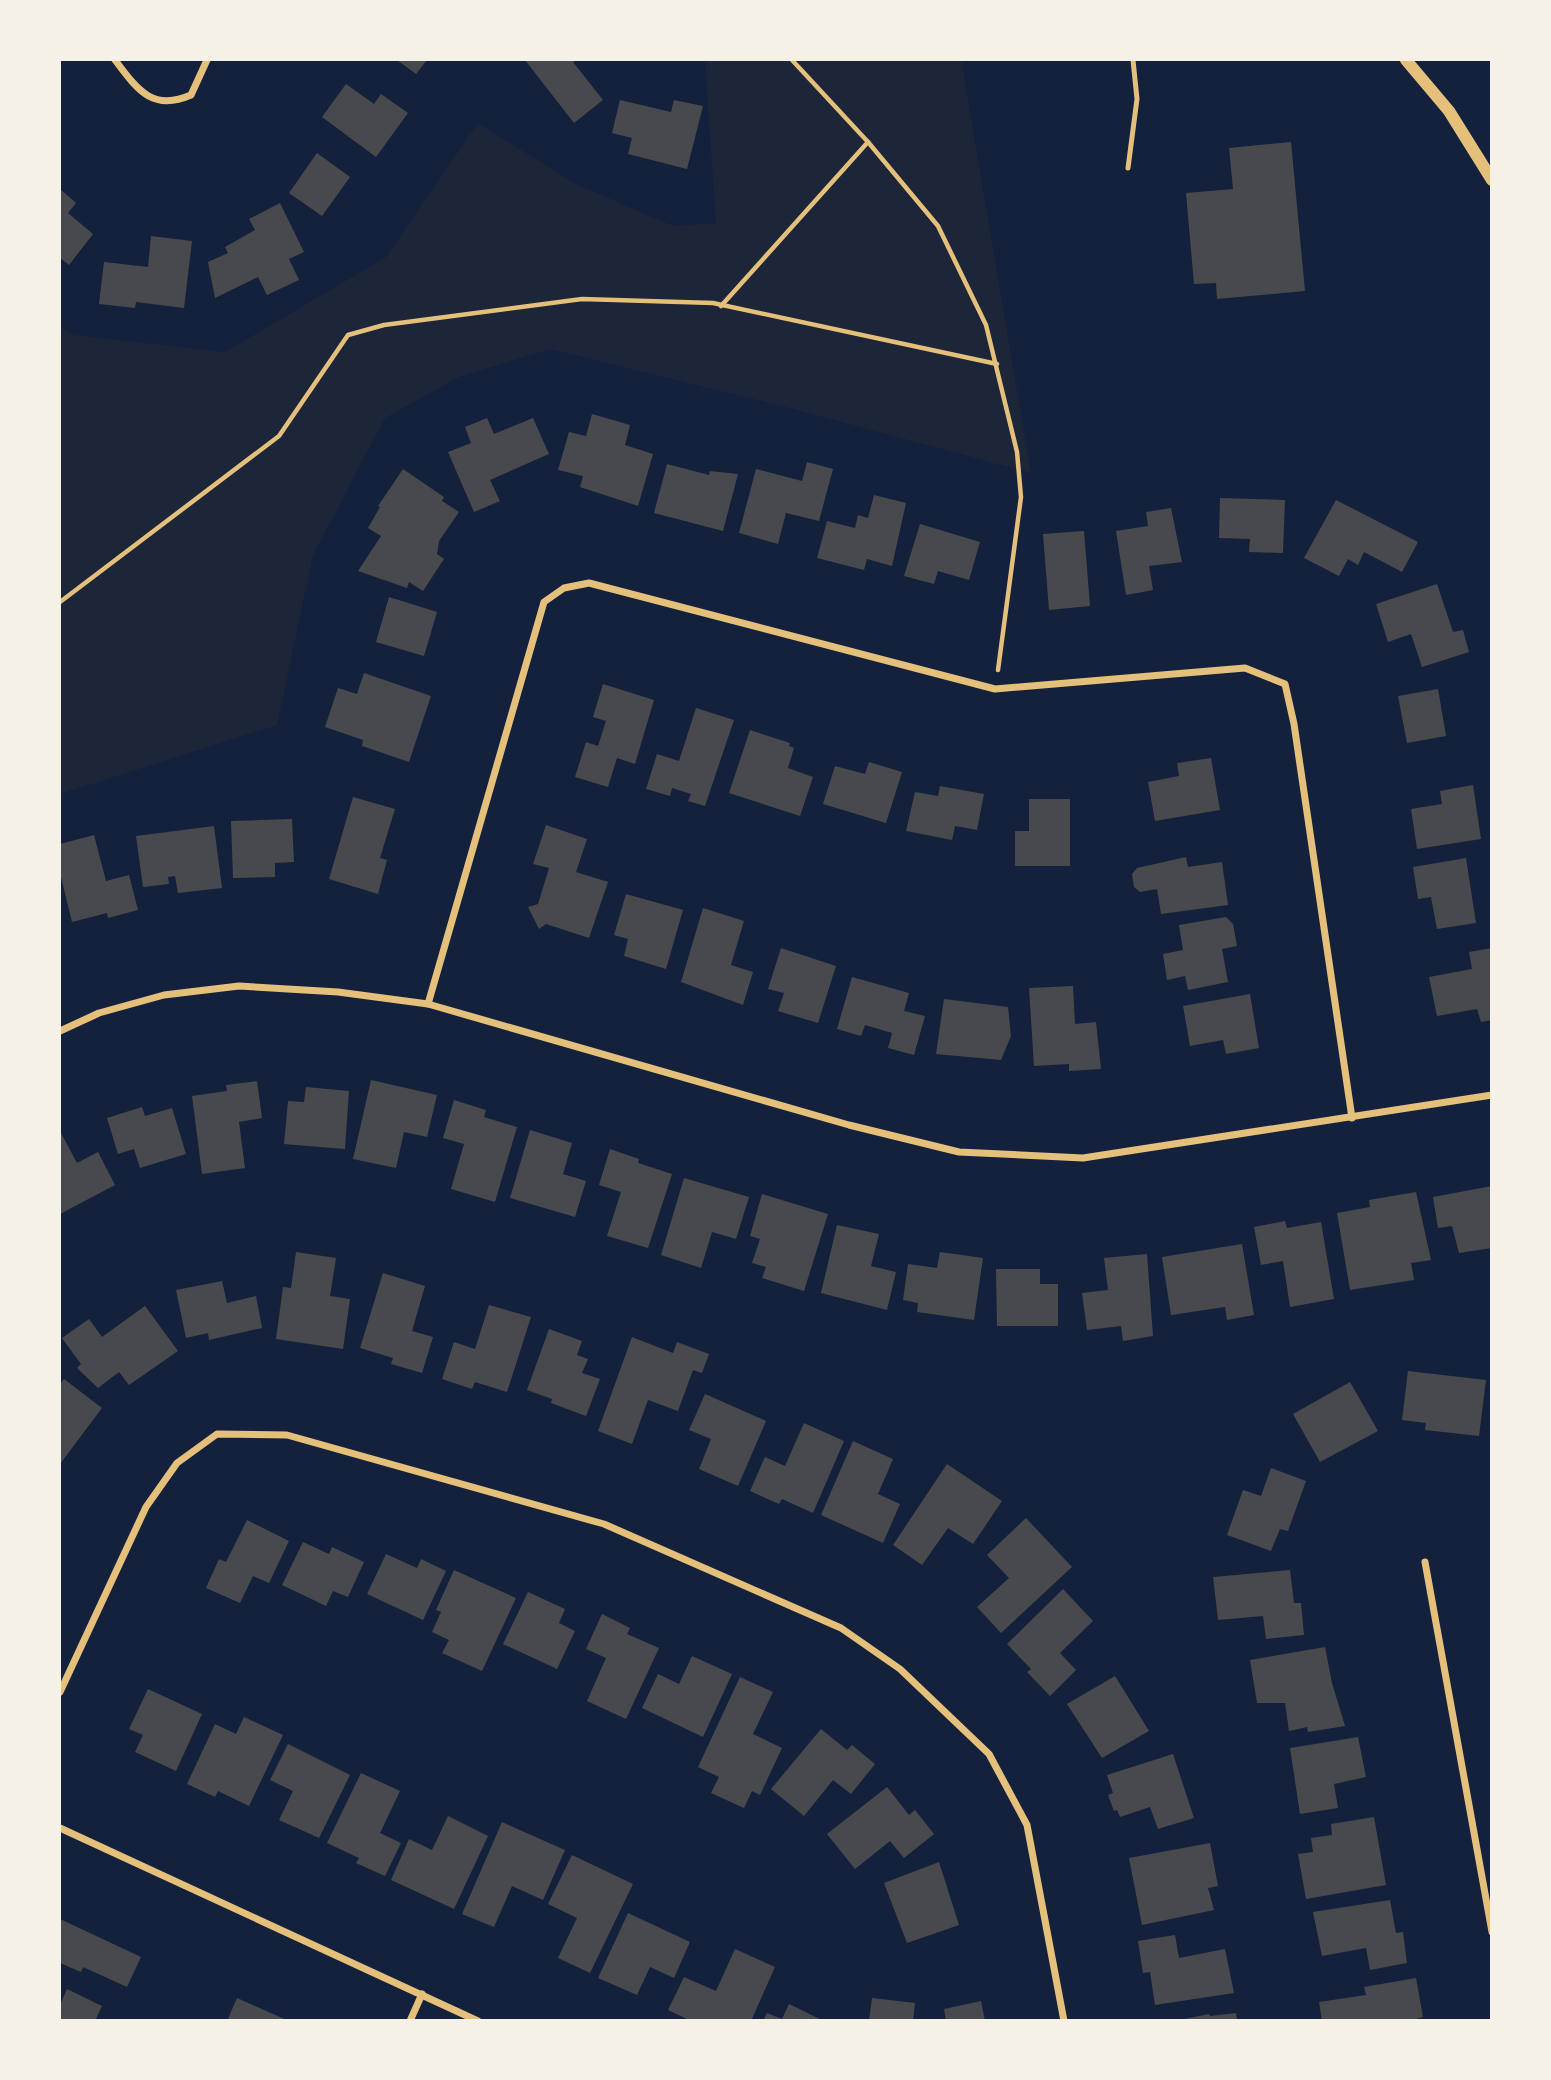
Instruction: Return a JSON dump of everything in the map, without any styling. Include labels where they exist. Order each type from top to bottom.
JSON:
[{"type":"street","points":[[115,60],[134,85],[147,96],[160,101],[177,101],[191,95],[207,60]]},
{"type":"street","points":[[1406,60],[1449,111],[1492,180]]},
{"type":"street","points":[[428,1004],[544,603],[564,587],[589,583],[995,689],[1245,668],[1284,684],[1294,724],[1352,1118]]},
{"type":"street","points":[[60,1031],[99,1013],[164,995],[239,986],[338,992],[428,1004],[849,1125],[958,1152],[1083,1158],[1492,1095]]},
{"type":"street","points":[[60,1692],[146,1507],[177,1463],[217,1434],[287,1435],[604,1524],[841,1628],[900,1669],[989,1754],[1027,1825],[1064,2021]]},
{"type":"street","points":[[1425,1562],[1492,1932]]},
{"type":"street","points":[[60,1828],[478,2021]]},
{"type":"street","points":[[410,2021],[422,1994]]},
{"type":"lane","points":[[1128,168],[1137,99],[1133,60]]},
{"type":"path","points":[[792,60],[868,142],[939,226],[986,325],[1017,452],[1021,497],[995,689]]},
{"type":"path","points":[[722,306],[868,142]]},
{"type":"path","points":[[60,602],[279,436],[348,335],[384,325],[582,299],[722,306],[997,364]]},
{"type":"shaded area","points":[[705,60],[961,60],[1031,473],[786,407],[550,349],[459,377],[385,418],[313,555],[277,725],[60,794],[60,326],[74,335],[225,352],[386,257],[478,123],[576,184],[673,226],[716,223]]},
{"type":"building","points":[[397,60],[427,60],[416,74]]},
{"type":"building","points":[[525,60],[576,60],[573,62],[603,100],[574,123]]},
{"type":"building","points":[[346,84],[374,104],[381,94],[408,113],[376,157],[322,117]]},
{"type":"building","points":[[620,100],[671,112],[674,100],[703,106],[687,169],[628,154],[632,138],[612,133]]},
{"type":"building","points":[[1291,142],[1305,291],[1217,299],[1216,283],[1194,284],[1186,193],[1233,189],[1229,148]]},
{"type":"building","points":[[317,153],[350,177],[322,216],[289,193]]},
{"type":"building","points":[[60,189],[76,203],[68,213],[93,234],[69,265],[60,258]]},
{"type":"building","points":[[280,203],[304,252],[289,259],[299,280],[267,295],[258,277],[215,298],[208,262],[228,253],[225,247],[255,230],[249,219]]},
{"type":"building","points":[[151,236],[192,241],[184,308],[136,302],[135,308],[99,304],[104,262],[148,267]]},
{"type":"building","points":[[592,414],[630,425],[625,445],[653,454],[638,506],[580,487],[583,476],[558,470],[569,432],[586,436]]},
{"type":"building","points":[[487,418],[494,434],[533,418],[549,454],[490,480],[500,501],[474,512],[448,452],[471,443],[465,427]]},
{"type":"building","points":[[807,462],[833,469],[819,521],[786,513],[778,544],[739,533],[756,469],[802,481]]},
{"type":"building","points":[[667,464],[709,475],[710,471],[738,474],[723,531],[654,513]]},
{"type":"building","points":[[403,469],[444,497],[442,501],[459,512],[439,541],[437,554],[444,559],[423,591],[409,582],[407,588],[358,571],[381,536],[368,528],[380,507],[378,506]]},
{"type":"building","points":[[874,495],[906,503],[892,566],[867,559],[864,570],[817,558],[827,521],[855,528],[858,515],[868,518]]},
{"type":"building","points":[[1220,498],[1285,500],[1283,553],[1249,552],[1250,539],[1219,538]]},
{"type":"building","points":[[1336,500],[1418,542],[1402,572],[1364,552],[1358,565],[1348,559],[1339,576],[1304,558]]},
{"type":"building","points":[[1171,508],[1182,562],[1149,566],[1153,590],[1126,595],[1116,531],[1148,526],[1146,512]]},
{"type":"building","points":[[920,524],[980,542],[969,580],[938,571],[934,584],[904,576]]},
{"type":"building","points":[[1084,531],[1090,606],[1049,610],[1043,534]]},
{"type":"building","points":[[1437,584],[1453,632],[1463,630],[1469,652],[1422,667],[1411,634],[1388,642],[1376,604]]},
{"type":"building","points":[[389,597],[437,612],[424,656],[376,642]]},
{"type":"building","points":[[364,673],[431,696],[409,762],[362,746],[363,740],[325,727],[338,688],[357,694]]},
{"type":"building","points":[[603,684],[654,700],[635,764],[617,758],[608,787],[575,777],[586,742],[598,746],[606,721],[593,717]]},
{"type":"building","points":[[1438,689],[1446,736],[1407,743],[1398,696]]},
{"type":"building","points":[[696,708],[734,720],[705,806],[688,801],[691,794],[672,788],[670,796],[646,789],[657,754],[679,761]]},
{"type":"building","points":[[750,730],[790,743],[789,746],[794,748],[788,768],[813,777],[800,816],[729,793]]},
{"type":"building","points":[[1211,758],[1220,810],[1155,821],[1148,782],[1179,776],[1177,763]]},
{"type":"building","points":[[869,762],[902,772],[886,823],[823,804],[835,766],[865,774]]},
{"type":"building","points":[[1473,785],[1481,839],[1417,849],[1411,809],[1442,804],[1440,791]]},
{"type":"building","points":[[940,786],[984,794],[977,830],[955,826],[952,840],[906,831],[915,792],[938,796]]},
{"type":"building","points":[[353,797],[395,809],[380,858],[387,860],[378,894],[329,879]]},
{"type":"building","points":[[1029,799],[1070,799],[1070,866],[1015,866],[1015,831],[1029,831]]},
{"type":"building","points":[[292,819],[294,862],[275,863],[275,877],[233,878],[231,821]]},
{"type":"building","points":[[546,825],[587,839],[576,872],[608,882],[589,938],[546,924],[539,929],[528,907],[538,904],[549,868],[533,864]]},
{"type":"building","points":[[214,826],[222,888],[178,893],[175,876],[168,877],[169,884],[143,887],[136,836]]},
{"type":"building","points":[[94,835],[106,881],[129,875],[138,910],[108,918],[107,913],[72,922],[60,873],[60,844]]},
{"type":"building","points":[[1186,857],[1188,867],[1222,862],[1228,905],[1161,914],[1157,889],[1140,892],[1134,887],[1132,874],[1137,868]]},
{"type":"building","points":[[1466,858],[1476,923],[1437,929],[1431,897],[1418,899],[1413,867]]},
{"type":"building","points":[[626,894],[683,910],[666,969],[624,956],[628,939],[614,935]]},
{"type":"building","points":[[703,908],[744,921],[731,965],[753,972],[743,1005],[681,982]]},
{"type":"building","points":[[1226,917],[1233,924],[1237,946],[1222,949],[1228,982],[1188,990],[1185,976],[1167,980],[1163,954],[1183,950],[1179,925]]},
{"type":"building","points":[[781,948],[836,966],[818,1023],[778,1011],[784,993],[768,989]]},
{"type":"building","points":[[1492,948],[1492,1020],[1481,1022],[1477,1009],[1437,1016],[1429,977],[1472,969],[1469,952]]},
{"type":"building","points":[[852,977],[909,993],[904,1011],[925,1016],[914,1055],[888,1048],[892,1033],[865,1025],[861,1036],[837,1029]]},
{"type":"building","points":[[1073,986],[1075,1024],[1096,1022],[1101,1069],[1069,1071],[1069,1064],[1034,1066],[1029,988]]},
{"type":"building","points":[[1250,994],[1259,1048],[1226,1054],[1223,1040],[1190,1046],[1183,1006]]},
{"type":"building","points":[[944,999],[1008,1007],[1011,1036],[1001,1060],[936,1054]]},
{"type":"building","points":[[371,1080],[437,1095],[427,1137],[404,1132],[396,1168],[353,1159]]},
{"type":"building","points":[[257,1081],[262,1118],[239,1122],[245,1168],[202,1174],[192,1096],[227,1091],[226,1085]]},
{"type":"building","points":[[306,1087],[349,1091],[345,1149],[284,1144],[288,1101],[304,1102]]},
{"type":"building","points":[[454,1100],[486,1110],[484,1117],[517,1127],[495,1202],[451,1189],[464,1144],[443,1138]]},
{"type":"building","points":[[142,1107],[145,1116],[172,1108],[186,1154],[140,1168],[134,1149],[118,1154],[107,1118]]},
{"type":"building","points":[[530,1130],[572,1143],[563,1174],[586,1181],[575,1217],[510,1198]]},
{"type":"building","points":[[61,1133],[77,1163],[98,1152],[115,1185],[60,1214]]},
{"type":"building","points":[[610,1149],[639,1159],[638,1163],[672,1174],[648,1248],[607,1236],[621,1192],[599,1185]]},
{"type":"building","points":[[684,1178],[749,1197],[736,1239],[712,1232],[701,1268],[661,1255]]},
{"type":"building","points":[[1492,1186],[1492,1248],[1459,1253],[1452,1226],[1438,1228],[1433,1197]]},
{"type":"building","points":[[1416,1192],[1431,1260],[1411,1263],[1414,1280],[1350,1290],[1337,1213],[1370,1207],[1369,1200]]},
{"type":"building","points":[[762,1194],[828,1214],[804,1291],[762,1278],[766,1267],[752,1263],[760,1239],[750,1236]]},
{"type":"building","points":[[1285,1221],[1287,1228],[1321,1222],[1334,1299],[1290,1307],[1283,1261],[1261,1265],[1254,1227]]},
{"type":"building","points":[[837,1225],[879,1234],[871,1266],[896,1272],[887,1310],[821,1293]]},
{"type":"building","points":[[1242,1244],[1254,1315],[1227,1320],[1225,1307],[1171,1315],[1162,1257]]},
{"type":"building","points":[[296,1252],[336,1258],[330,1296],[350,1299],[343,1349],[276,1339],[283,1287],[291,1288]]},
{"type":"building","points":[[940,1252],[983,1258],[974,1320],[917,1312],[918,1303],[903,1300],[908,1264],[937,1268]]},
{"type":"building","points":[[1147,1254],[1153,1336],[1123,1341],[1121,1326],[1087,1330],[1082,1293],[1108,1290],[1104,1258]]},
{"type":"building","points":[[996,1269],[1040,1269],[1040,1284],[1058,1284],[1058,1326],[997,1326]]},
{"type":"building","points":[[383,1273],[425,1286],[412,1331],[433,1337],[422,1373],[391,1364],[393,1358],[360,1348]]},
{"type":"building","points":[[222,1281],[227,1303],[256,1296],[262,1328],[209,1340],[208,1333],[186,1338],[176,1290]]},
{"type":"building","points":[[489,1305],[531,1317],[507,1392],[475,1382],[472,1389],[442,1379],[454,1342],[475,1349]]},
{"type":"building","points":[[145,1306],[178,1351],[129,1385],[119,1372],[98,1388],[77,1368],[81,1364],[62,1338],[89,1319],[102,1337]]},
{"type":"building","points":[[549,1329],[582,1341],[577,1355],[588,1359],[582,1373],[600,1379],[586,1416],[551,1403],[552,1399],[527,1390]]},
{"type":"building","points":[[632,1337],[673,1353],[677,1342],[709,1354],[702,1373],[693,1370],[678,1411],[648,1400],[632,1444],[598,1431]]},
{"type":"building","points":[[1408,1371],[1486,1380],[1479,1436],[1425,1430],[1426,1423],[1402,1420]]},
{"type":"building","points":[[64,1379],[102,1408],[60,1464],[60,1384]]},
{"type":"building","points":[[1350,1382],[1378,1431],[1320,1462],[1293,1414]]},
{"type":"building","points":[[705,1394],[766,1421],[738,1486],[699,1469],[711,1439],[689,1430]]},
{"type":"building","points":[[804,1423],[844,1441],[813,1513],[782,1499],[779,1504],[750,1491],[765,1457],[785,1466]]},
{"type":"building","points":[[853,1441],[893,1459],[878,1494],[900,1504],[883,1543],[821,1515]]},
{"type":"building","points":[[947,1464],[1002,1501],[973,1544],[948,1528],[922,1565],[893,1545]]},
{"type":"building","points":[[1271,1468],[1306,1481],[1288,1531],[1280,1529],[1271,1551],[1227,1535],[1243,1490],[1261,1496]]},
{"type":"building","points":[[1026,1518],[1072,1567],[1001,1633],[977,1607],[1009,1578],[987,1555]]},
{"type":"building","points":[[247,1520],[289,1541],[269,1583],[253,1576],[240,1603],[206,1588],[219,1559],[226,1562]]},
{"type":"building","points":[[303,1542],[329,1554],[332,1547],[364,1562],[348,1597],[333,1591],[326,1606],[282,1585]]},
{"type":"building","points":[[386,1554],[417,1568],[421,1559],[446,1571],[423,1620],[367,1594]]},
{"type":"building","points":[[454,1570],[516,1598],[482,1671],[442,1653],[449,1640],[432,1632],[441,1612],[436,1610]]},
{"type":"building","points":[[1290,1570],[1294,1603],[1301,1603],[1304,1635],[1266,1639],[1263,1616],[1218,1620],[1213,1577]]},
{"type":"building","points":[[1063,1589],[1093,1621],[1060,1653],[1076,1670],[1050,1696],[1027,1672],[1031,1669],[1007,1644]]},
{"type":"building","points":[[528,1592],[565,1609],[559,1623],[575,1631],[557,1669],[503,1644]]},
{"type":"building","points":[[602,1614],[630,1628],[627,1634],[659,1648],[626,1719],[587,1701],[606,1658],[586,1649]]},
{"type":"building","points":[[1325,1647],[1345,1726],[1308,1732],[1307,1727],[1289,1731],[1285,1703],[1257,1703],[1250,1660]]},
{"type":"building","points":[[692,1656],[732,1674],[703,1737],[642,1708],[658,1674],[679,1684]]},
{"type":"building","points":[[1115,1676],[1149,1731],[1102,1758],[1067,1704]]},
{"type":"building","points":[[740,1677],[773,1692],[753,1734],[782,1748],[760,1795],[752,1791],[744,1808],[711,1793],[719,1777],[698,1767]]},
{"type":"building","points":[[148,1689],[202,1714],[176,1771],[135,1752],[143,1735],[129,1729]]},
{"type":"building","points":[[244,1717],[283,1735],[249,1806],[218,1791],[215,1797],[187,1784],[215,1724],[236,1734]]},
{"type":"building","points":[[821,1729],[847,1750],[852,1745],[875,1764],[851,1794],[833,1780],[804,1816],[771,1789]]},
{"type":"building","points":[[1358,1737],[1366,1777],[1334,1784],[1338,1808],[1300,1814],[1290,1748]]},
{"type":"building","points":[[288,1744],[350,1775],[319,1838],[279,1820],[293,1791],[270,1780]]},
{"type":"building","points":[[1173,1754],[1194,1818],[1158,1829],[1150,1807],[1120,1817],[1117,1810],[1114,1811],[1108,1795],[1113,1793],[1107,1775]]},
{"type":"building","points":[[361,1773],[400,1791],[380,1833],[401,1843],[385,1876],[356,1863],[359,1858],[327,1843]]},
{"type":"building","points":[[887,1787],[909,1815],[915,1810],[934,1834],[904,1858],[890,1841],[855,1869],[827,1834]]},
{"type":"building","points":[[448,1816],[488,1836],[454,1909],[391,1880],[409,1839],[432,1850]]},
{"type":"building","points":[[1374,1817],[1386,1885],[1306,1899],[1298,1854],[1313,1852],[1311,1838],[1332,1835],[1331,1824]]},
{"type":"building","points":[[502,1822],[565,1850],[543,1900],[512,1886],[494,1927],[462,1914]]},
{"type":"building","points":[[1210,1843],[1218,1886],[1208,1888],[1214,1910],[1142,1925],[1129,1858]]},
{"type":"building","points":[[572,1855],[633,1884],[590,1973],[558,1958],[577,1918],[548,1904]]},
{"type":"building","points":[[939,1862],[959,1925],[907,1943],[884,1883]]},
{"type":"building","points":[[1390,1900],[1396,1933],[1403,1932],[1407,1963],[1370,1970],[1366,1948],[1322,1956],[1313,1912]]},
{"type":"building","points":[[628,1913],[690,1942],[674,1978],[650,1967],[637,1995],[598,1978]]},
{"type":"building","points":[[60,1919],[141,1957],[127,1987],[83,1967],[81,1972],[60,1963]]},
{"type":"building","points":[[1175,1935],[1179,1958],[1225,1949],[1234,1993],[1155,2005],[1150,1972],[1143,1973],[1138,1941]]},
{"type":"building","points":[[735,1949],[775,1967],[751,2021],[691,2021],[668,2010],[684,1977],[716,1991]]},
{"type":"building","points":[[1416,1978],[1423,2017],[1409,2021],[1322,2021],[1319,2002],[1366,1995],[1364,1987]]},
{"type":"building","points":[[67,1989],[102,2006],[95,2021],[60,2021],[60,2005]]},
{"type":"building","points":[[237,1998],[289,2021],[227,2021]]},
{"type":"building","points":[[872,1998],[915,2003],[913,2021],[869,2021]]},
{"type":"building","points":[[981,2001],[985,2021],[946,2021],[944,2009]]},
{"type":"building","points":[[789,2004],[824,2021],[763,2021],[767,2013],[782,2019]]},
{"type":"building","points":[[1236,2013],[1237,2021],[1175,2021],[1209,2014]]}]
